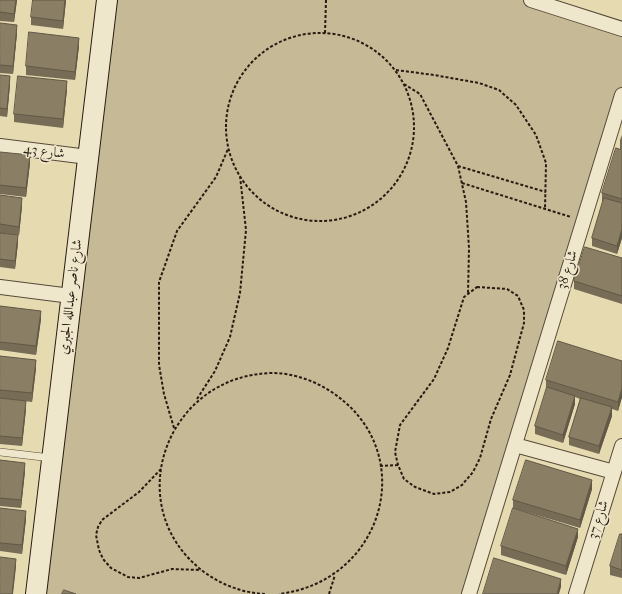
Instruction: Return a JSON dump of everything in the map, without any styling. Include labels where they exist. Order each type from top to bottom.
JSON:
[{"type":"street","name":"شارع ناصر عبدالله الجبري","points":[[36,594],[107,0]]},
{"type":"street","points":[[531,0],[622,28]]},
{"type":"street","name":"شارع 38","points":[[469,594],[622,96]]},
{"type":"street","name":"شارع 43","points":[[0,146],[88,157]]},
{"type":"street","points":[[0,287],[71,296]]},
{"type":"street","points":[[515,445],[614,472]]},
{"type":"street","name":"شارع 37","points":[[576,594],[622,446]]},
{"type":"lane","points":[[0,452],[52,458]]},
{"type":"path","points":[[325,33],[326,0]]},
{"type":"path","points":[[309,33],[325,33],[342,35],[367,46],[385,58],[396,70],[404,84],[410,100],[415,132],[407,164],[389,191],[377,202],[363,210],[332,220],[315,220],[299,218],[269,205],[256,195],[240,174],[229,148],[226,122],[228,105],[236,85],[251,62],[278,43],[309,33]]},
{"type":"path","points":[[396,70],[478,83],[499,90],[516,104],[536,134],[546,163],[545,209]]},
{"type":"path","points":[[404,84],[420,94],[458,166],[466,202],[469,248],[468,294]]},
{"type":"path","points":[[174,428],[164,394],[159,365],[159,282],[177,231],[216,177],[229,148]]},
{"type":"path","points":[[458,166],[546,192]]},
{"type":"path","points":[[240,174],[246,230],[240,293],[230,337],[215,371],[196,402],[174,428],[167,444],[161,468],[160,493],[168,526],[186,555],[202,570],[227,585],[243,591],[264,594]]},
{"type":"path","points":[[462,183],[584,220]]},
{"type":"path","points":[[477,287],[507,289],[518,296],[524,310],[524,323],[514,361],[491,419],[480,458],[473,472],[462,485],[450,492],[434,494],[415,488],[404,479],[398,466],[395,452],[400,425],[434,379],[448,348],[464,297],[468,294],[477,287]]},
{"type":"path","points":[[196,402],[209,392],[240,377],[274,373],[307,379],[337,395],[354,410],[370,434],[380,466],[382,482],[381,500],[371,532],[352,560],[335,574],[300,591],[279,594]]},
{"type":"path","points":[[380,466],[398,466]]},
{"type":"path","points":[[161,468],[139,492],[102,520],[98,527],[96,536],[103,560],[111,568],[128,577],[139,578],[172,569],[202,570]]},
{"type":"path","points":[[329,594],[335,574]]},
{"type":"shaded area","points":[[107,0],[531,0],[622,29],[622,96],[469,594],[36,594]]},
{"type":"building","points":[[0,0],[16,0],[14,14],[0,12]]},
{"type":"building","points":[[33,0],[65,0],[63,21],[31,17]]},
{"type":"building","points":[[0,23],[17,25],[13,66],[0,65]]},
{"type":"building","points":[[29,32],[79,38],[75,72],[26,66]]},
{"type":"building","points":[[0,75],[10,76],[7,109],[0,108]]},
{"type":"building","points":[[18,76],[67,81],[63,119],[14,114]]},
{"type":"building","points":[[616,148],[622,150],[622,199],[602,193]]},
{"type":"building","points":[[0,152],[30,155],[26,188],[0,185]]},
{"type":"building","points":[[0,195],[22,198],[19,227],[0,224]]},
{"type":"building","points":[[604,198],[622,203],[622,229],[617,246],[592,238]]},
{"type":"building","points":[[0,233],[18,235],[15,261],[0,259]]},
{"type":"building","points":[[585,247],[622,258],[622,296],[574,281]]},
{"type":"building","points":[[0,306],[41,311],[36,346],[0,342]]},
{"type":"building","points":[[558,341],[622,361],[622,388],[618,402],[546,380]]},
{"type":"building","points":[[0,356],[36,360],[32,393],[0,390]]},
{"type":"building","points":[[547,387],[575,396],[563,435],[535,426]]},
{"type":"building","points":[[0,398],[26,401],[22,438],[0,436]]},
{"type":"building","points":[[581,398],[612,407],[599,446],[569,437]]},
{"type":"building","points":[[0,460],[25,463],[21,500],[0,498]]},
{"type":"building","points":[[526,460],[592,480],[580,520],[513,500]]},
{"type":"building","points":[[0,508],[26,511],[22,545],[0,543]]},
{"type":"building","points":[[513,508],[578,529],[566,566],[501,546]]},
{"type":"building","points":[[620,534],[622,534],[622,570],[610,566]]},
{"type":"building","points":[[0,557],[16,559],[12,594],[0,594]]},
{"type":"building","points":[[494,558],[561,579],[557,594],[483,594]]},
{"type":"building","points":[[64,590],[76,594],[62,594]]}]
